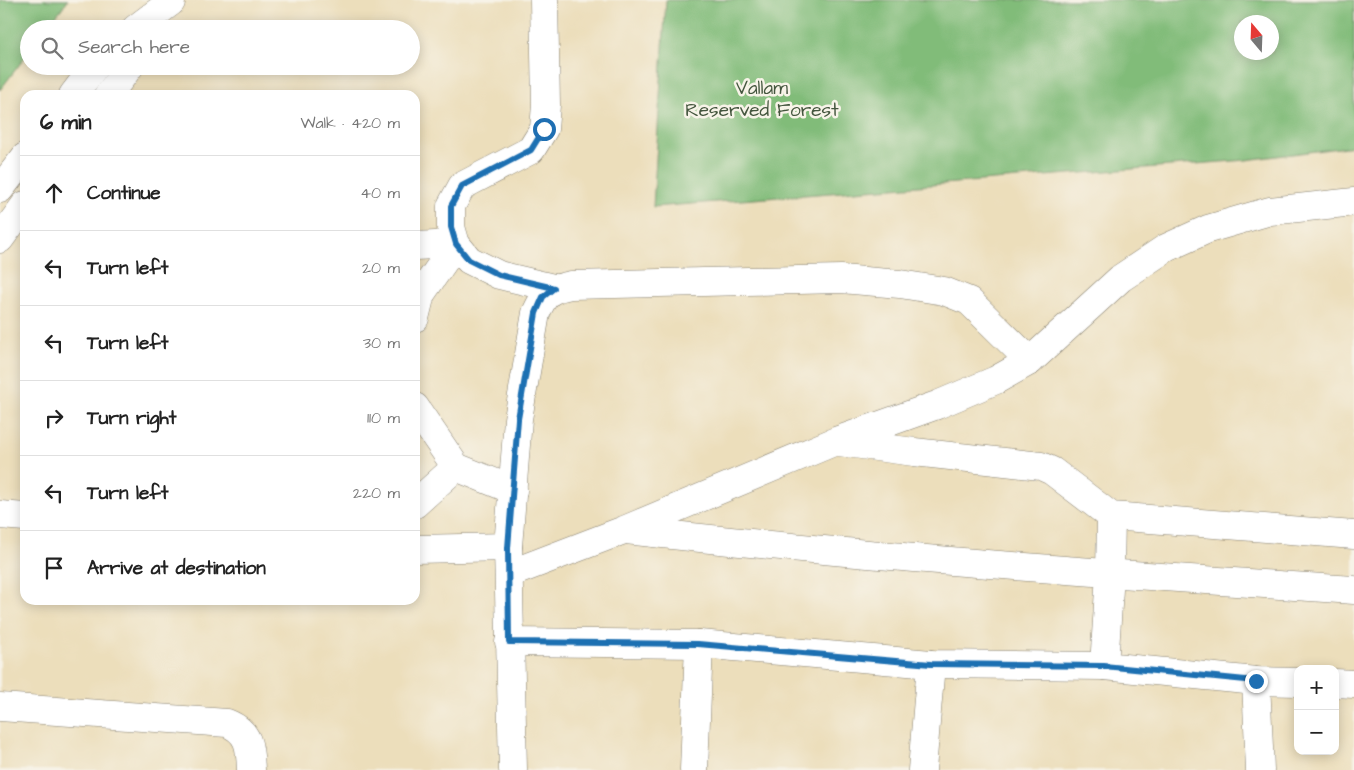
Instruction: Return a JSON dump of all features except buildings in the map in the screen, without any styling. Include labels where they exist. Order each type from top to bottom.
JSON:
[{"type":"street","points":[[544,0],[546,105],[544,129],[531,150],[462,186],[451,206],[451,227],[456,244],[469,260],[499,275],[554,288],[571,285],[841,280],[900,284],[944,291],[969,301],[1030,361]]},
{"type":"street","points":[[148,20],[174,1]]},
{"type":"street","points":[[161,20],[174,1]]},
{"type":"street","points":[[77,90],[88,75]]},
{"type":"street","points":[[112,90],[123,75]]},
{"type":"street","points":[[0,190],[20,164]]},
{"type":"street","points":[[420,549],[508,561],[624,530],[836,441],[937,405],[996,380],[1030,361],[1121,278],[1166,248],[1208,228],[1270,211],[1354,202]]},
{"type":"street","points":[[0,239],[20,212]]},
{"type":"street","points":[[420,246],[456,244]]},
{"type":"street","points":[[420,298],[456,244]]},
{"type":"street","points":[[513,770],[508,561],[518,419],[536,313],[543,297],[554,288]]},
{"type":"street","points":[[420,414],[456,467],[513,490]]},
{"type":"street","points":[[836,441],[1041,466],[1052,471],[1111,516],[1354,535]]},
{"type":"street","points":[[420,499],[456,467]]},
{"type":"street","points":[[0,515],[20,517]]},
{"type":"street","points":[[1104,666],[1110,574],[1111,516]]},
{"type":"street","points":[[624,530],[802,548],[1110,574],[1354,590]]},
{"type":"street","points":[[509,642],[698,644],[931,664],[1104,666],[1256,681],[1294,682]]},
{"type":"street","points":[[694,770],[698,644]]},
{"type":"street","points":[[922,770],[931,664]]},
{"type":"street","points":[[1256,681],[1260,770]]},
{"type":"street","points":[[1339,683],[1354,684]]},
{"type":"street","points":[[0,707],[227,723],[238,727],[244,735],[250,747],[251,770]]},
{"type":"green space","points":[[0,0],[68,0],[53,20],[20,20],[20,64],[0,90]]},
{"type":"green space","name":"Vallam Reserved Forest","points":[[666,0],[1354,0],[1354,146],[1246,160],[653,207]]},
{"type":"route","points":[[544,129],[531,150],[462,186],[451,206],[451,227],[456,244],[469,260],[499,275],[554,288],[543,297],[536,313],[518,419],[508,548],[509,642],[698,644],[931,664],[1104,666],[1256,681]]}]
